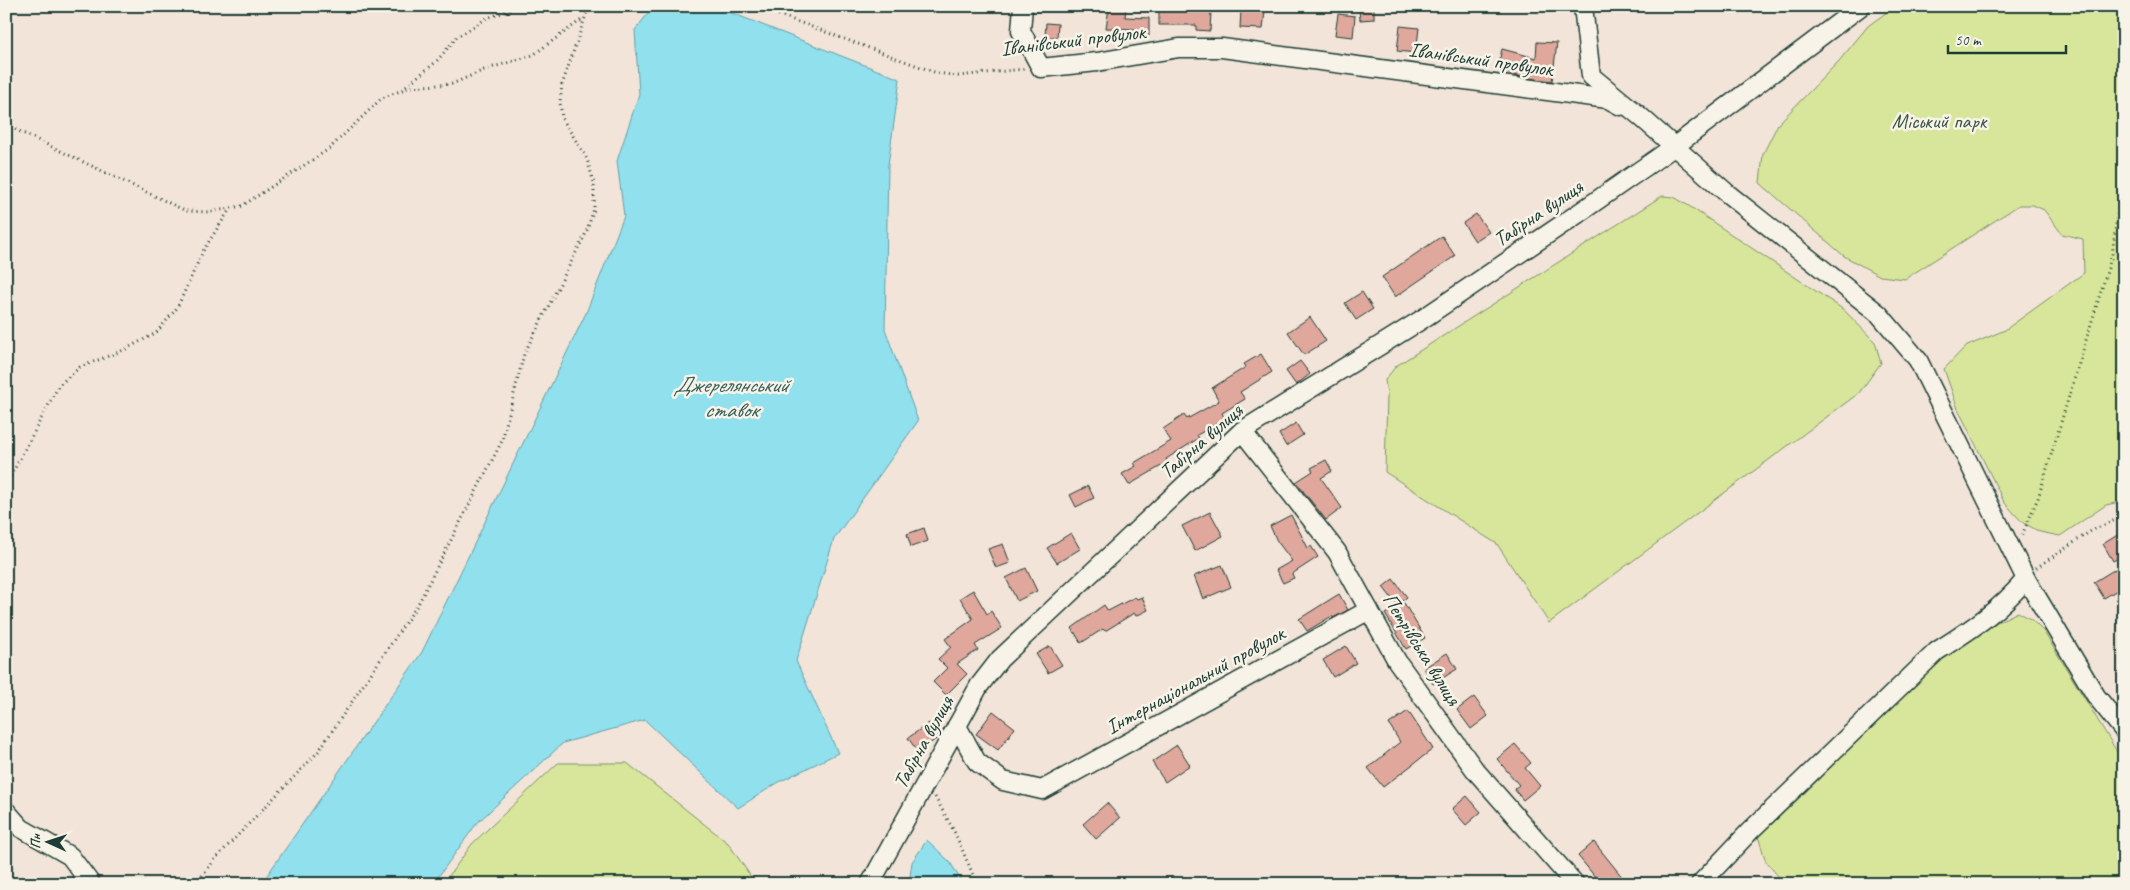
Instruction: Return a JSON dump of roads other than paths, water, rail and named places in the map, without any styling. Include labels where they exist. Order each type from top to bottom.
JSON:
[{"type":"street","name":"Іванівський провулок","points":[[1023,6],[1021,31],[1041,68],[1097,62],[1179,48],[1222,48],[1608,99],[1641,117]]},
{"type":"street","points":[[1583,6],[1591,76],[1675,146],[1728,194],[1879,314],[1918,360],[2026,577],[2096,696],[2124,732]]},
{"type":"street","name":"Табірна вулиця","points":[[870,884],[979,686],[1000,659],[1242,431],[1421,320],[1675,146],[1860,6]]},
{"type":"street","name":"Петрівська вулиця","points":[[1242,431],[1337,552],[1397,661],[1475,770],[1575,884]]},
{"type":"street","points":[[1700,884],[1750,831],[1937,651],[1972,630],[1997,610],[2007,601],[2026,577]]},
{"type":"street","name":"Інтернаціональний провулок","points":[[957,726],[977,762],[1002,782],[1042,790],[1369,610]]},
{"type":"street","points":[[6,811],[21,828],[70,856],[91,884]]},
{"type":"water","name":"Джерелянський ставок","points":[[654,6],[714,6],[900,79],[888,165],[885,329],[918,421],[834,539],[796,661],[838,753],[779,782],[738,808],[645,720],[563,743],[477,823],[433,884],[261,884],[422,652],[586,313],[624,216],[617,161],[639,94],[635,30]]},
{"type":"water","points":[[927,840],[950,862],[963,884],[909,884],[912,862]]},
{"type":"park label","name":"Міський парк","points":[[1939,121]]}]
